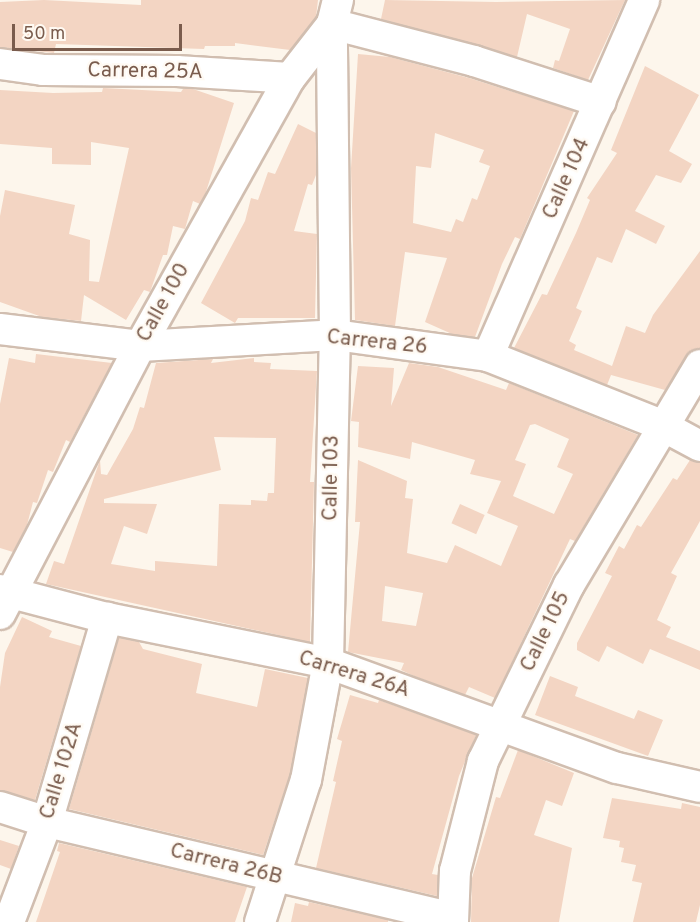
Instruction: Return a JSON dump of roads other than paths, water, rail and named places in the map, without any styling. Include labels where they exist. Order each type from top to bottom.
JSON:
[{"type":"street","name":"Calle 104","points":[[488,356],[644,0]]},
{"type":"street","points":[[335,12],[474,61],[601,102]]},
{"type":"street","name":"Calle 100","points":[[4,599],[140,346],[290,78],[335,12]]},
{"type":"street","name":"Calle 103","points":[[260,922],[306,780],[328,663],[334,336],[335,12]]},
{"type":"street","name":"Carrera 25A","points":[[0,64],[43,70],[177,71],[290,78]]},
{"type":"street","name":"Carrera 26","points":[[0,329],[140,346],[334,336],[488,356],[661,425],[700,446]]},
{"type":"street","name":"Calle 105","points":[[453,920],[454,871],[483,761],[569,585],[661,425],[700,365]]},
{"type":"street","name":"Carrera 26A","points":[[4,599],[328,663],[617,768],[700,787]]},
{"type":"street","name":"Calle 102A","points":[[9,922],[47,822],[107,618]]},
{"type":"street","name":"Carrera 26B","points":[[0,807],[47,822],[453,920]]}]
